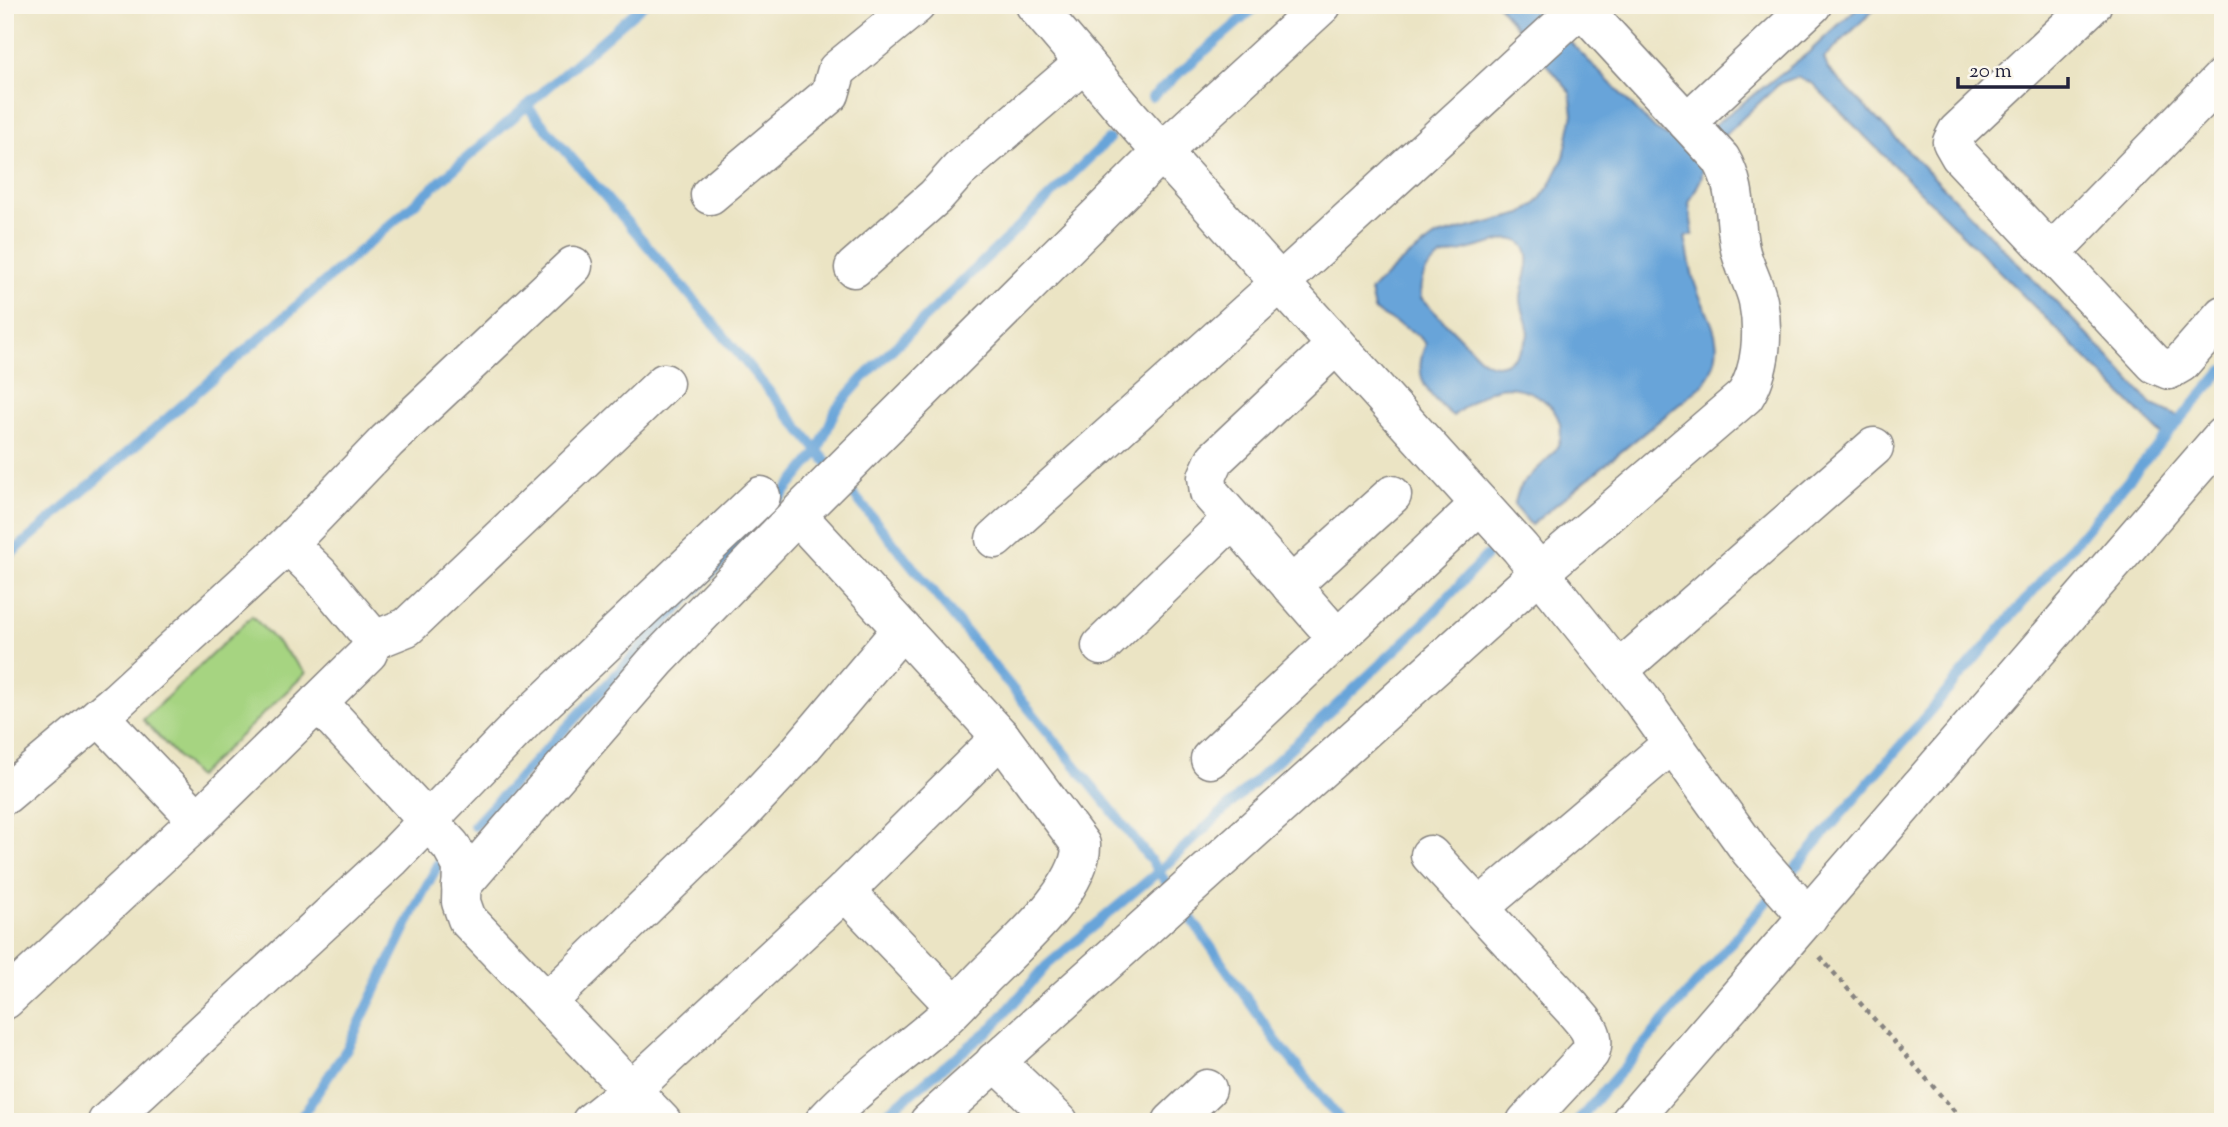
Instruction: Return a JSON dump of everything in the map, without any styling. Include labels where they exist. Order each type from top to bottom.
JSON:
[{"type":"street","points":[[710,195],[830,94],[837,70],[916,5]]},
{"type":"street","points":[[1035,5],[1161,152],[1540,572],[1619,670],[1791,904]]},
{"type":"street","points":[[461,886],[657,660],[797,515],[1161,152],[1322,5]]},
{"type":"street","points":[[1687,122],[1812,5]]},
{"type":"street","points":[[2092,5],[1957,132],[1952,142],[1960,156],[2155,364],[2169,370],[2181,363],[2223,315]]},
{"type":"street","points":[[929,1122],[1540,572],[1745,396],[1753,384],[1758,363],[1758,301],[1741,251],[1732,184],[1721,159],[1582,6],[995,539]]},
{"type":"street","points":[[854,268],[935,197],[959,170],[1084,63]]},
{"type":"street","points":[[2051,253],[2223,77]]},
{"type":"street","points":[[5,795],[99,716],[288,544],[387,441],[572,266]]},
{"type":"street","points":[[1336,345],[1215,459],[1207,477],[1209,492],[1338,639]]},
{"type":"street","points":[[372,641],[407,627],[664,383]]},
{"type":"street","points":[[1630,1122],[1791,904],[2223,436]]},
{"type":"street","points":[[1619,670],[1874,447]]},
{"type":"street","points":[[1291,586],[1392,495]]},
{"type":"street","points":[[107,1122],[391,859],[525,720],[761,496]]},
{"type":"street","points":[[1210,759],[1480,504]]},
{"type":"street","points":[[797,515],[1001,737],[1081,845],[1081,858],[1069,882],[1038,922],[956,1006],[845,1099],[824,1122]]},
{"type":"street","points":[[1101,646],[1232,519]]},
{"type":"street","points":[[5,1000],[198,820],[368,653],[372,641],[366,630],[319,574],[288,544]]},
{"type":"street","points":[[547,1002],[736,819],[794,757],[902,629]]},
{"type":"street","points":[[318,702],[451,846],[461,866],[461,902],[467,919],[662,1122]]},
{"type":"street","points":[[99,716],[198,820]]},
{"type":"street","points":[[591,1122],[631,1090],[845,891],[1001,737]]},
{"type":"street","points":[[1479,908],[1673,743]]},
{"type":"street","points":[[1430,855],[1592,1033],[1594,1043],[1590,1053],[1526,1122]]},
{"type":"street","points":[[845,891],[956,1006]]},
{"type":"street","points":[[995,1060],[1059,1122]]},
{"type":"street","points":[[1172,1122],[1207,1089]]},
{"type":"path","points":[[1791,904],[1964,1122]]},
{"type":"green space","points":[[252,616],[306,673],[197,777],[143,720]]},
{"type":"water","points":[[1498,5],[1534,5],[1655,129],[1678,142],[1693,141],[1808,53],[1860,5],[1879,5],[1824,58],[1828,69],[2112,360],[2151,404],[2182,418],[2165,438],[1813,84],[1797,77],[1780,83],[1712,147],[1705,158],[1701,179],[1689,203],[1693,235],[1685,237],[1690,265],[1717,343],[1712,369],[1704,384],[1531,525],[1514,505],[1523,484],[1553,453],[1560,439],[1561,427],[1551,407],[1522,389],[1499,388],[1481,395],[1453,416],[1436,401],[1424,385],[1420,366],[1426,344],[1415,334],[1374,310],[1370,291],[1400,263],[1437,236],[1522,214],[1536,204],[1550,185],[1564,157],[1573,114],[1570,92]],"holes":[[[1508,239],[1518,241],[1528,254],[1521,298],[1528,336],[1514,357],[1503,364],[1494,365],[1478,356],[1421,298],[1421,285],[1428,269],[1441,257]]]},
{"type":"waterway","points":[[5,559],[643,5]]},
{"type":"waterway","points":[[1152,97],[1258,5]]},
{"type":"waterway","points":[[527,106],[701,308],[1106,803],[1152,862],[1277,1042],[1342,1122]]},
{"type":"waterway","points":[[770,510],[817,453],[836,409],[865,376],[1109,139]]},
{"type":"waterway","points":[[1577,1122],[2223,370]]},
{"type":"waterway","points":[[474,826],[747,535]]},
{"type":"waterway","points":[[876,1122],[993,1027],[1046,966],[1158,872],[1421,626],[1486,556]]},
{"type":"waterway","points":[[298,1122],[348,1047],[439,863]]}]
